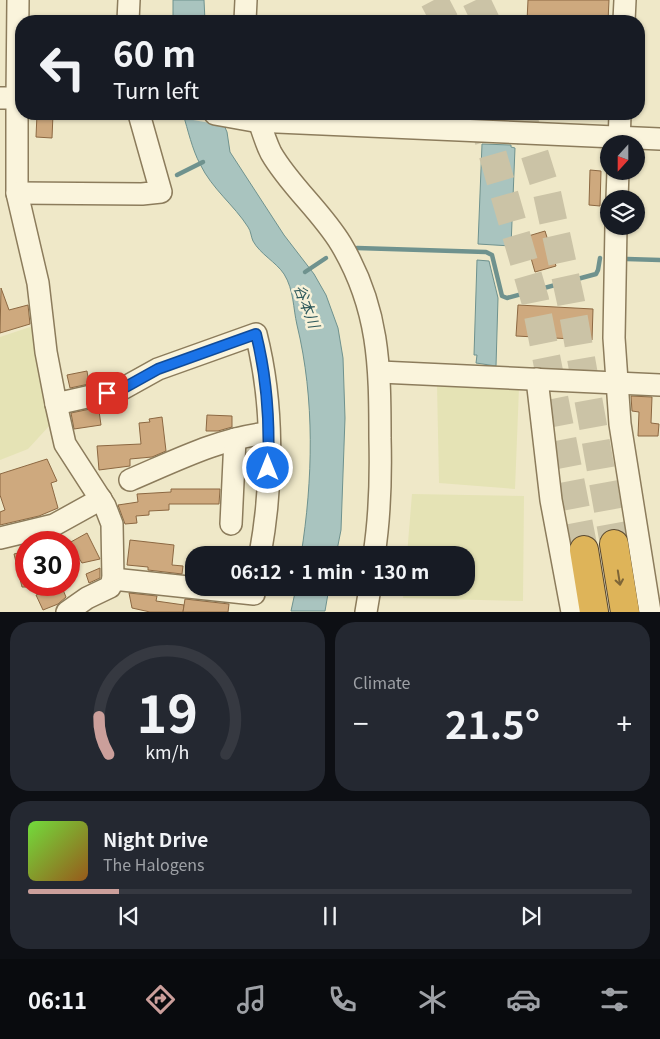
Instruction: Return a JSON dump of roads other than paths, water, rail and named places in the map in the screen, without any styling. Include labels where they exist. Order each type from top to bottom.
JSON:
[{"type":"highway","points":[[614,544],[625,612]]},
{"type":"highway","points":[[584,550],[594,612]]},
{"type":"street","points":[[17,15],[18,0]]},
{"type":"street","points":[[128,15],[129,0]]},
{"type":"street","points":[[245,15],[246,0]]},
{"type":"street","points":[[625,15],[626,0]]},
{"type":"street","points":[[15,59],[13,98],[17,192],[38,283],[46,352],[56,404],[65,444],[101,499],[112,524],[113,579],[110,587],[87,598],[67,612]]},
{"type":"street","points":[[17,192],[142,194],[161,192],[141,120]]},
{"type":"street","points":[[258,120],[270,152],[340,243],[362,285],[373,320],[380,372],[380,510],[375,546]]},
{"type":"street","points":[[288,120],[600,140]]},
{"type":"street","points":[[619,135],[620,120]]},
{"type":"street","points":[[645,140],[660,139]]},
{"type":"street","points":[[616,235],[614,338],[620,424],[650,612]]},
{"type":"street","points":[[56,404],[122,389],[158,369],[256,334],[261,354],[268,404],[268,483],[261,546]]},
{"type":"street","points":[[380,372],[660,385]]},
{"type":"street","points":[[537,379],[551,500],[572,612]]},
{"type":"street","points":[[130,480],[202,449],[235,439],[268,433]]},
{"type":"street","points":[[232,524],[235,439]]},
{"type":"street","points":[[0,538],[54,525],[101,499]]},
{"type":"street","points":[[113,579],[253,598]]},
{"type":"street","points":[[367,611],[369,596]]},
{"type":"water","points":[[173,0],[204,0],[205,15],[173,15]]},
{"type":"water","name":"谷本川","points":[[185,120],[222,120],[227,132],[230,152],[284,235],[314,274],[326,295],[338,328],[343,358],[345,418],[341,530],[338,546],[302,546],[310,469],[309,411],[303,353],[290,286],[284,274],[256,246],[249,229],[205,173],[195,152]]},
{"type":"water","points":[[482,144],[511,145],[511,147],[515,148],[511,246],[478,244]]},
{"type":"water","points":[[477,260],[489,261],[498,298],[496,366],[476,363],[477,355],[474,355]]},
{"type":"water","points":[[294,596],[328,596],[325,611],[291,611]]},
{"type":"waterway","points":[[177,175],[203,162]]},
{"type":"waterway","points":[[357,248],[486,252],[492,255],[502,296],[507,298],[596,274],[600,258]]},
{"type":"waterway","points":[[305,272],[326,258]]},
{"type":"waterway","points":[[627,259],[660,260]]},
{"type":"tunnel","points":[[434,0],[442,15]]},
{"type":"tunnel","points":[[476,0],[483,15]]},
{"type":"tunnel","points":[[483,120],[535,300],[584,550]]},
{"type":"tunnel","points":[[524,120],[547,193],[571,302],[614,544]]}]
